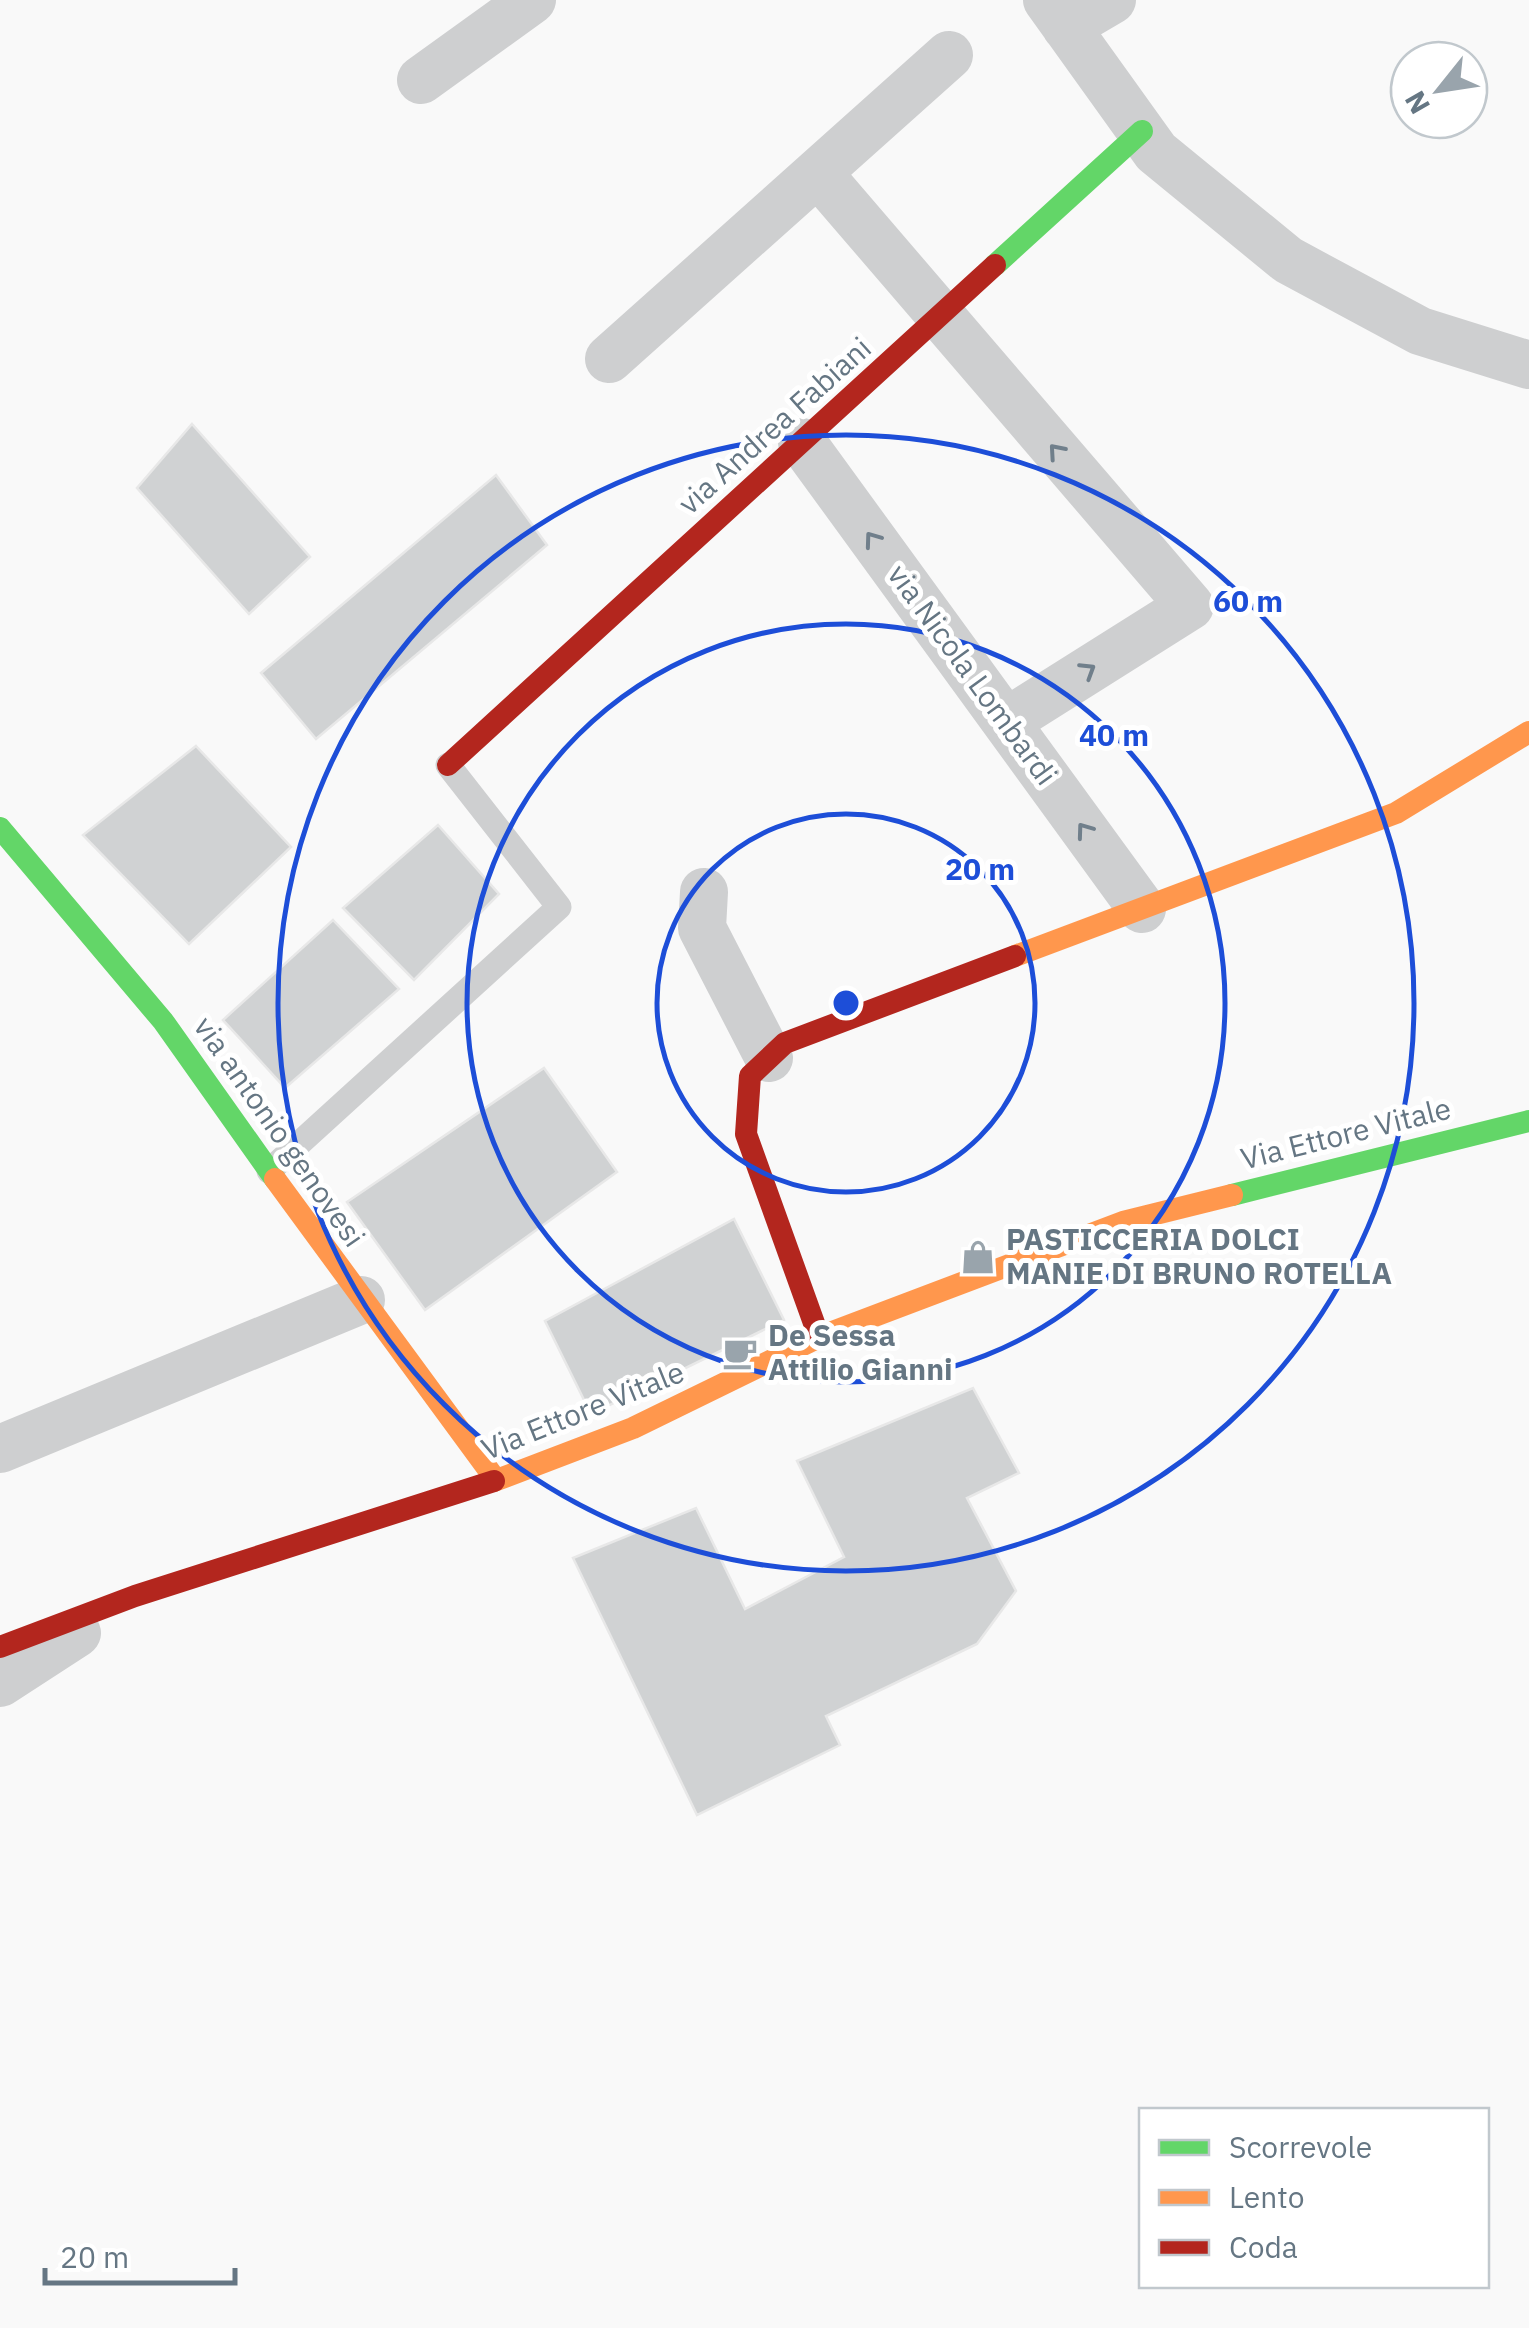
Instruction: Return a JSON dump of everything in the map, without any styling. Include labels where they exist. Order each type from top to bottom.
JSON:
[{"type":"street","points":[[422,80],[532,0]]},
{"type":"street","points":[[1112,0],[1056,13],[1156,152],[1288,260],[1420,330],[1529,365]]},
{"type":"street","points":[[610,359],[949,55]]},
{"type":"street","name":"via Andrea Fabiani","points":[[448,765],[1142,131]]},
{"type":"street","points":[[818,174],[1190,606],[1006,722]]},
{"type":"street","name":"via Nicola Lombardi","points":[[802,442],[1142,908]]},
{"type":"street","points":[[819,1336],[746,1134],[750,1076],[785,1044],[1396,813],[1529,732]]},
{"type":"street","name":"via antonio genovesi","points":[[0,828],[163,1021],[361,1300],[496,1480]]},
{"type":"street","points":[[704,892],[702,928],[769,1058]]},
{"type":"street","name":"Via Ettore Vitale","points":[[0,1647],[134,1596],[496,1480],[633,1428],[819,1336],[1123,1222],[1529,1121]]},
{"type":"street","points":[[0,1449],[361,1300]]},
{"type":"street","points":[[0,1683],[134,1596]]},
{"type":"lane","points":[[270,1171],[559,907],[448,765]]},
{"type":"building","points":[[192,424],[310,557],[249,614],[137,488]]},
{"type":"building","points":[[496,475],[547,545],[316,739],[261,673]]},
{"type":"building","points":[[196,746],[291,847],[189,944],[83,835]]},
{"type":"building","points":[[438,825],[499,894],[414,980],[343,908]]},
{"type":"building","points":[[333,920],[399,989],[285,1088],[223,1020]]},
{"type":"building","points":[[544,1068],[617,1172],[425,1310],[347,1202]]},
{"type":"building","points":[[734,1219],[784,1320],[591,1414],[545,1321]]},
{"type":"building","points":[[973,1388],[1019,1473],[967,1498],[1016,1591],[977,1644],[826,1716],[840,1745],[697,1815],[573,1558],[696,1508],[745,1609],[844,1557],[797,1461]]},
{"type":"traffic: fast","points":[[995,265],[1142,131]]},
{"type":"traffic: fast","points":[[0,828],[163,1021],[275,1179]]},
{"type":"traffic: fast","points":[[1232,1195],[1529,1121]]},
{"type":"traffic: slow","points":[[1015,956],[1396,813],[1529,732]]},
{"type":"traffic: slow","points":[[275,1179],[496,1480]]},
{"type":"traffic: slow","points":[[494,1481],[633,1428],[819,1337],[1123,1222],[1232,1195]]},
{"type":"traffic: jam","points":[[448,765],[995,265]]},
{"type":"traffic: jam","points":[[819,1337],[746,1134],[750,1076],[785,1043],[1015,956]]},
{"type":"traffic: jam","points":[[0,1647],[135,1596],[494,1481]]},
{"type":"place","name":"PASTICCERIA DOLCI MANIE DI BRUNO ROTELLA","points":[[978,1257]]},
{"type":"place","name":"De Sessa Attilio Gianni","points":[[740,1353]]}]
